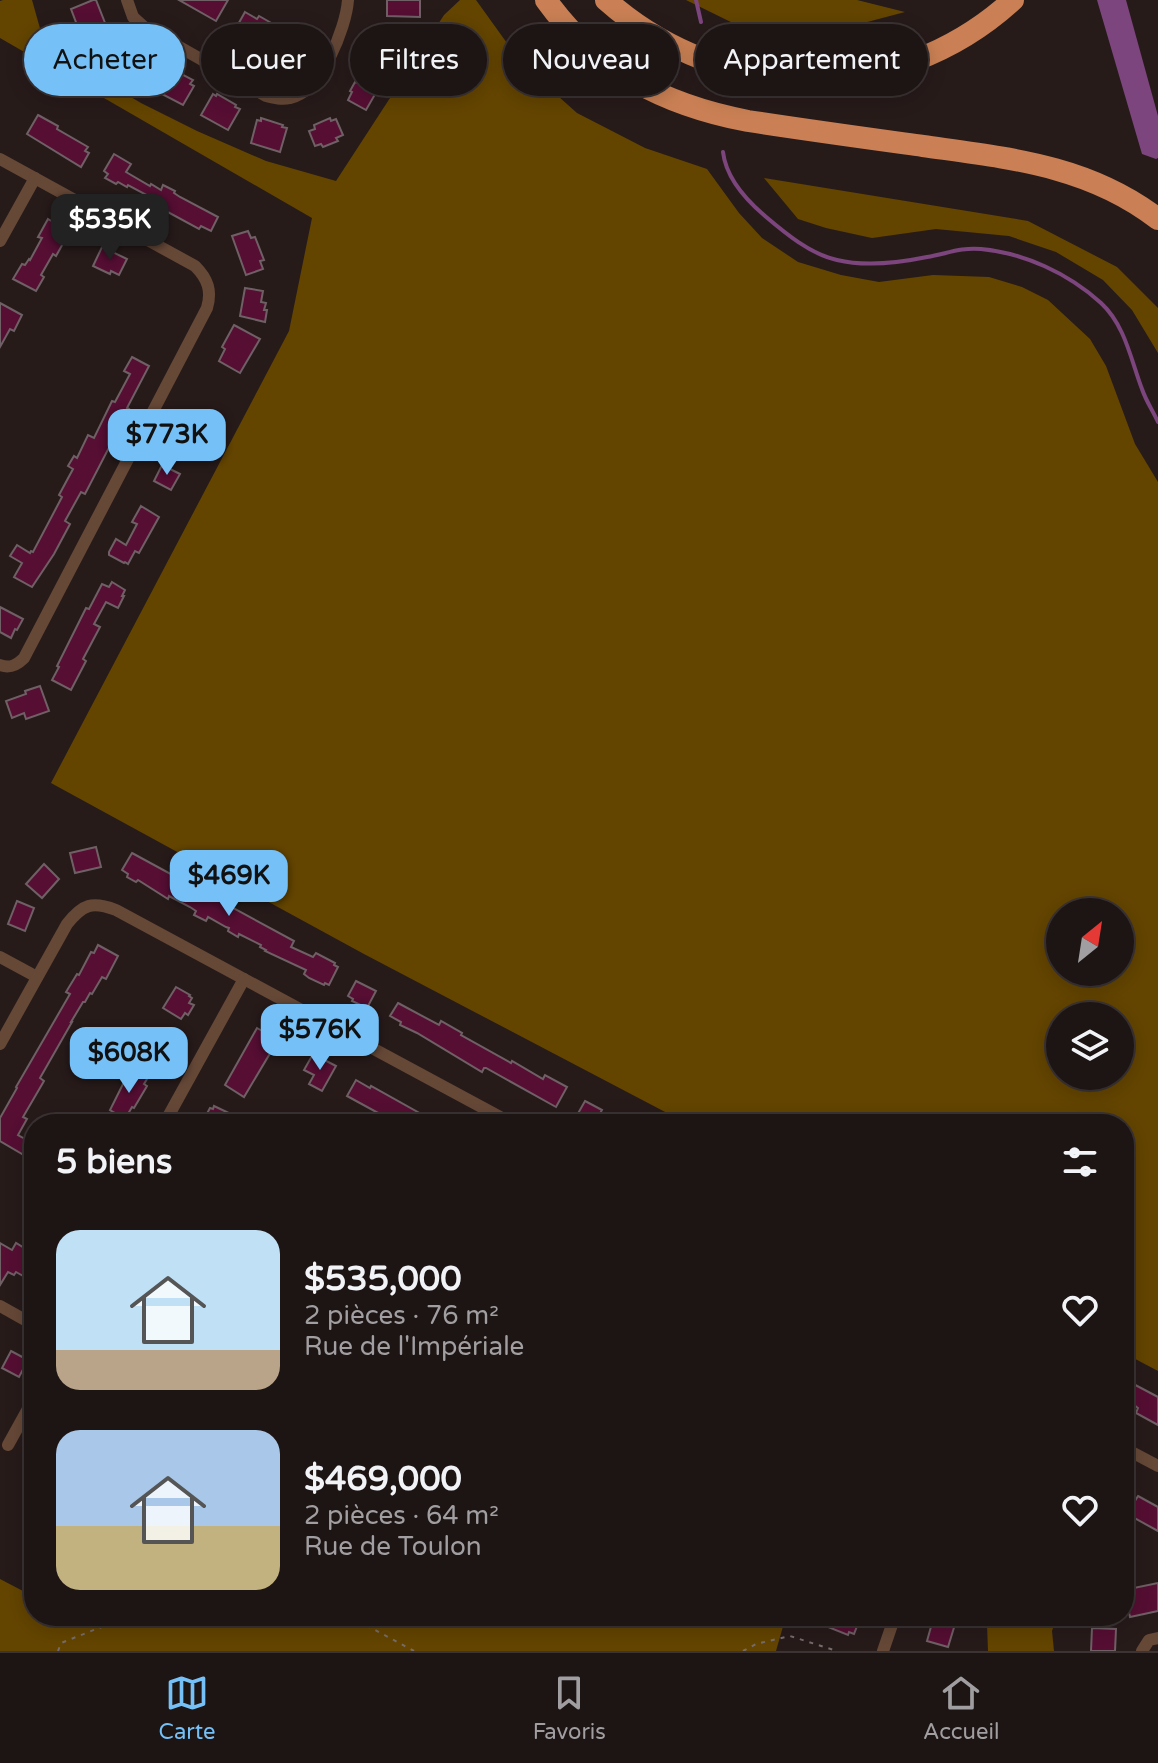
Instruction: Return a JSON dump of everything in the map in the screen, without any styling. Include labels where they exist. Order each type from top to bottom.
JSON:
[{"type":"highway","points":[[546,0],[573,33],[602,60],[637,84],[683,105],[748,121],[1000,157],[1056,168],[1117,192],[1158,219]]},
{"type":"highway","points":[[606,0],[655,37],[709,63],[753,74],[817,80],[870,74],[916,61],[972,32],[1013,0]]},
{"type":"street","points":[[127,0],[133,17],[144,27],[266,96],[278,99],[292,98],[306,91],[318,77],[341,33],[348,0]]},
{"type":"street","points":[[0,159],[195,266],[206,278],[210,297],[24,658],[17,665],[6,668],[0,665]]},
{"type":"street","points":[[0,241],[35,178]]},
{"type":"street","points":[[0,1044],[67,924],[77,912],[101,904],[494,1114]]},
{"type":"street","points":[[0,957],[37,977]]},
{"type":"street","points":[[170,1114],[244,979]]},
{"type":"street","points":[[0,1306],[24,1319]]},
{"type":"street","points":[[8,1445],[24,1416]]},
{"type":"street","points":[[1134,1453],[1158,1466]]},
{"type":"street","points":[[883,1651],[892,1626]]},
{"type":"street","points":[[1142,1651],[1149,1640],[1158,1638]]},
{"type":"path","points":[[58,1651],[61,1643],[104,1626]]},
{"type":"path","points":[[368,1626],[414,1651]]},
{"type":"path","points":[[743,1651],[756,1644],[790,1636],[837,1651]]},
{"type":"shaded area","points":[[32,0],[39,24],[24,24],[24,52],[0,38],[0,1]]},
{"type":"shaded area","points":[[460,0],[476,0],[503,38],[503,96],[558,96],[577,113],[645,148],[707,169],[739,213],[762,238],[798,262],[879,282],[933,275],[989,277],[1022,287],[1048,300],[1090,339],[1106,366],[1135,444],[1158,482],[1158,1371],[1134,1358],[1134,1114],[669,1114],[364,954],[51,783],[289,331],[312,218],[101,96],[129,96],[197,131],[266,161],[336,181],[391,96],[487,96],[487,24],[438,24]]},
{"type":"shaded area","points":[[686,0],[857,0],[905,12],[860,24],[735,24]]},
{"type":"shaded area","points":[[1097,0],[1126,0],[1158,116],[1156,159],[1142,154]]},
{"type":"shaded area","points":[[764,178],[1028,221],[1117,267],[1158,308],[1158,353],[1132,310],[1103,280],[1056,252],[1009,236],[936,229],[872,238],[826,228],[798,219]]},
{"type":"shaded area","points":[[0,1579],[23,1591],[24,1626],[783,1626],[776,1651],[0,1651]]},
{"type":"shaded area","points":[[987,1626],[1054,1626],[1054,1651],[988,1651]]},
{"type":"building","points":[[96,0],[105,24],[77,24],[71,9]]},
{"type":"building","points":[[179,0],[228,0],[216,21]]},
{"type":"building","points":[[387,0],[420,0],[420,17],[387,16]]},
{"type":"building","points":[[245,12],[273,24],[238,24]]},
{"type":"building","points":[[185,76],[193,80],[190,84],[194,86],[183,105],[166,96],[185,96]]},
{"type":"building","points":[[212,96],[220,96],[240,109],[228,130],[201,115]]},
{"type":"building","points":[[350,96],[374,96],[366,110],[348,100]]},
{"type":"building","points":[[38,115],[88,147],[85,151],[89,153],[81,167],[27,134]]},
{"type":"building","points":[[261,118],[287,128],[280,152],[251,143],[257,120],[261,121]]},
{"type":"building","points":[[330,118],[331,121],[336,119],[343,135],[336,138],[338,141],[323,147],[321,144],[315,146],[309,131],[315,129],[314,125]]},
{"type":"building","points":[[114,154],[131,164],[126,172],[161,190],[163,185],[218,217],[211,231],[201,226],[199,229],[166,211],[165,214],[154,209],[157,204],[154,199],[128,185],[116,184],[105,178],[108,174],[104,171]]},
{"type":"building","points":[[48,219],[65,229],[61,237],[65,240],[41,275],[44,277],[36,291],[13,279],[22,264],[30,260]]},
{"type":"building","points":[[248,231],[251,238],[255,237],[264,260],[260,261],[263,269],[246,275],[232,236]]},
{"type":"building","points":[[102,247],[127,259],[119,275],[93,266]]},
{"type":"building","points":[[245,288],[263,291],[261,302],[266,303],[264,310],[267,310],[265,322],[240,316]]},
{"type":"building","points":[[0,303],[22,315],[14,331],[10,329],[0,347]]},
{"type":"building","points":[[234,325],[260,339],[240,373],[219,361],[225,349],[222,347]]},
{"type":"building","points":[[132,357],[149,366],[85,494],[81,492],[65,521],[70,524],[32,587],[14,577],[22,563],[10,556],[17,545],[33,552],[62,497],[59,495],[73,469],[68,466],[74,456],[77,458],[88,435],[94,438],[112,401],[115,402],[130,374],[124,371]]},
{"type":"building","points":[[187,417],[201,425],[189,453],[172,444],[177,435],[173,433],[180,419],[184,422]]},
{"type":"building","points":[[162,465],[180,474],[171,490],[154,481]]},
{"type":"building","points":[[141,506],[159,517],[139,553],[135,551],[128,564],[124,563],[109,555],[109,552],[116,539],[126,545],[137,524],[132,522]]},
{"type":"building","points":[[112,582],[125,590],[124,596],[118,608],[106,602],[94,624],[100,627],[71,690],[52,680],[57,666],[86,608],[89,609],[102,584],[109,587]]},
{"type":"building","points":[[0,607],[23,619],[11,638],[0,632]]},
{"type":"building","points":[[40,686],[49,711],[26,719],[24,713],[12,718],[6,701]]},
{"type":"building","points":[[96,847],[101,867],[75,873],[70,853]]},
{"type":"building","points":[[132,853],[294,941],[291,947],[313,957],[316,953],[335,963],[338,967],[329,985],[309,978],[304,974],[306,970],[265,951],[261,945],[239,934],[238,937],[228,931],[229,928],[208,917],[206,921],[194,915],[196,911],[190,907],[127,877],[128,874],[122,870]]},
{"type":"building","points":[[44,864],[59,879],[42,898],[26,884]]},
{"type":"building","points":[[17,901],[34,908],[25,931],[8,924]]},
{"type":"building","points":[[98,945],[118,956],[106,979],[102,977],[83,1002],[40,1078],[44,1081],[24,1114],[24,1124],[18,1135],[24,1138],[24,1155],[0,1141],[0,1118],[70,994],[66,992],[91,952],[94,953]]},
{"type":"building","points":[[356,981],[376,991],[367,1008],[348,996]]},
{"type":"building","points":[[176,987],[190,995],[189,1003],[194,1005],[188,1015],[185,1013],[181,1019],[163,1008]]},
{"type":"building","points":[[398,1003],[439,1025],[441,1021],[543,1079],[545,1075],[567,1087],[556,1107],[486,1068],[482,1072],[400,1025],[401,1022],[390,1016]]},
{"type":"building","points":[[257,1028],[278,1040],[244,1097],[225,1085]]},
{"type":"building","points":[[155,1029],[173,1039],[169,1045],[173,1047],[162,1061],[143,1051]]},
{"type":"building","points":[[313,1054],[336,1066],[322,1091],[309,1084],[314,1075],[304,1070]]},
{"type":"building","points":[[135,1072],[147,1079],[144,1084],[147,1086],[128,1114],[117,1114],[110,1110],[127,1076],[132,1078]]},
{"type":"building","points":[[356,1080],[421,1114],[380,1114],[347,1096]]},
{"type":"building","points":[[585,1101],[602,1110],[600,1114],[578,1114]]},
{"type":"building","points":[[214,1106],[231,1114],[207,1114],[210,1108]]},
{"type":"building","points":[[0,1243],[12,1250],[16,1243],[24,1248],[24,1276],[8,1272],[0,1285]]},
{"type":"building","points":[[11,1351],[24,1358],[24,1368],[19,1377],[2,1368]]},
{"type":"building","points":[[1134,1384],[1158,1397],[1158,1425],[1136,1413],[1138,1408],[1134,1405]]},
{"type":"building","points":[[1138,1496],[1158,1507],[1158,1531],[1134,1518],[1134,1503]]},
{"type":"building","points":[[1158,1583],[1158,1611],[1134,1616],[1134,1588]]},
{"type":"building","points":[[857,1626],[854,1634],[849,1632],[848,1635],[828,1627]]},
{"type":"building","points":[[931,1626],[954,1626],[948,1647],[927,1641]]},
{"type":"building","points":[[1092,1628],[1116,1629],[1115,1651],[1091,1651]]},
{"type":"waterway","points":[[696,0],[701,22]]},
{"type":"waterway","points":[[723,152],[732,179],[750,202],[789,236],[827,257],[848,262],[882,263],[981,249],[1029,260],[1074,282],[1101,303],[1116,322],[1158,422]]}]
